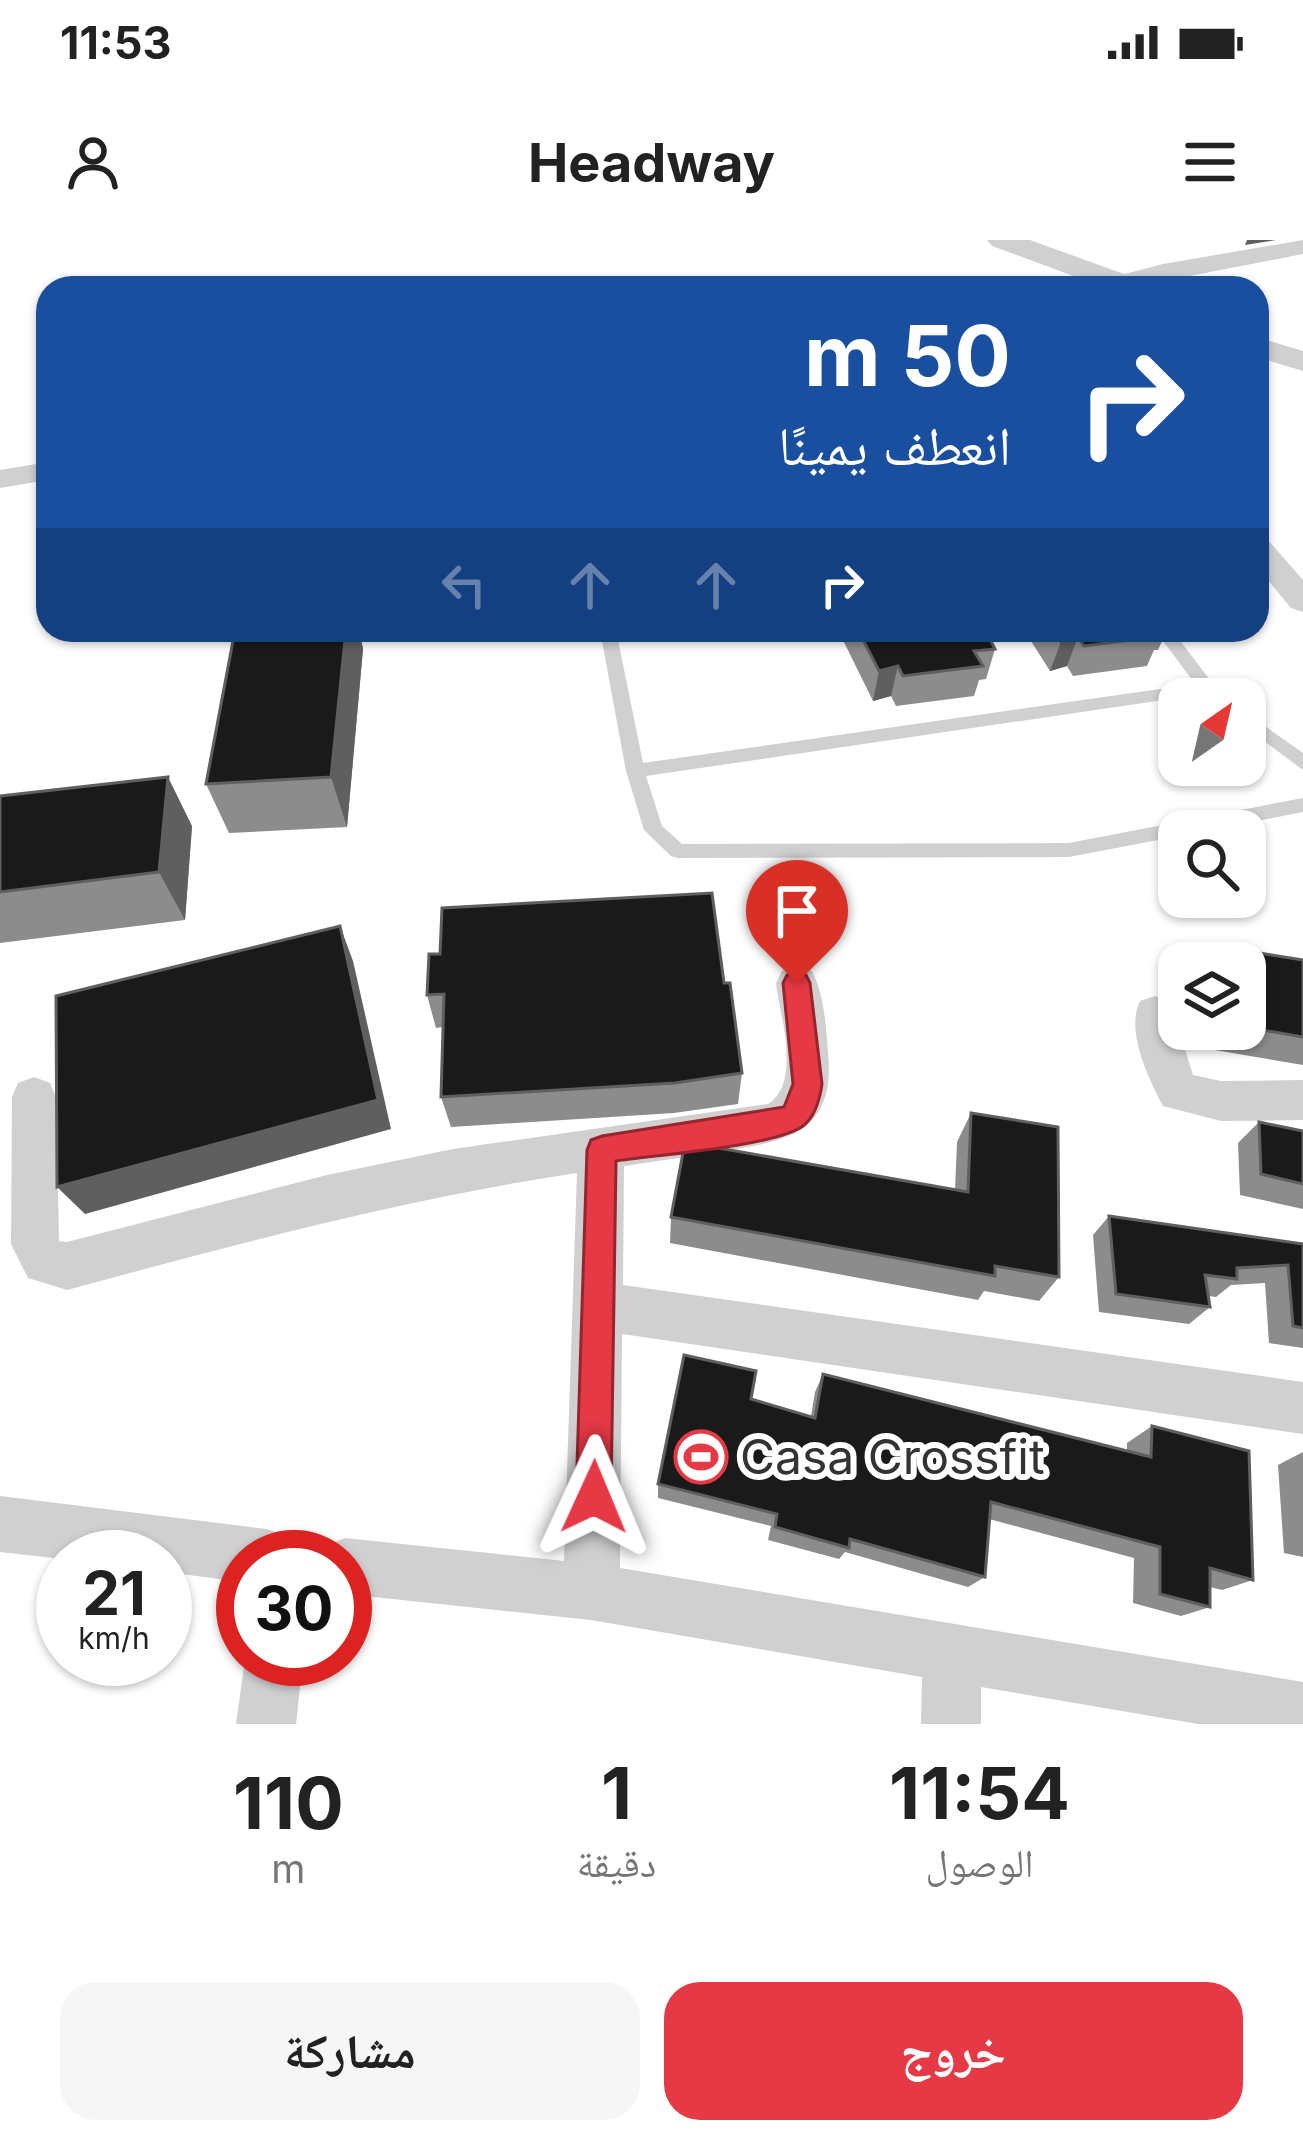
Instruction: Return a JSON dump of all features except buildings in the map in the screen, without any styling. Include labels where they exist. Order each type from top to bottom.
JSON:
[{"type":"street","points":[[991,244],[1087,276]]},
{"type":"street","points":[[991,244],[1056,276]]},
{"type":"street","points":[[1162,276],[1303,247]]},
{"type":"street","points":[[1267,253],[1303,263]]},
{"type":"street","points":[[1269,327],[1303,337]]},
{"type":"street","points":[[1269,351],[1303,361]]},
{"type":"street","points":[[0,479],[36,473]]},
{"type":"street","points":[[1269,561],[1303,601]]},
{"type":"street","points":[[34,1097],[34,1244],[48,1264],[67,1266],[390,1184],[777,1123],[794,1116],[806,1100],[797,983]]},
{"type":"street","points":[[1155,1013],[1169,1074],[1179,1092],[1221,1100],[1303,1100]]},
{"type":"street","points":[[591,1592],[602,1150]]},
{"type":"street","points":[[598,1306],[1303,1408]]},
{"type":"street","points":[[0,1524],[216,1551]]},
{"type":"street","points":[[372,1569],[591,1592],[1303,1712]]},
{"type":"street","points":[[951,1654],[951,1724]]},
{"type":"street","points":[[266,1724],[271,1686]]},
{"type":"lane","points":[[610,642],[635,770],[654,830],[665,843],[691,854],[1069,850],[1303,806]]},
{"type":"lane","points":[[1173,642],[1201,678]]},
{"type":"lane","points":[[635,770],[1158,701]]},
{"type":"lane","points":[[1266,734],[1303,763]]},
{"type":"place","name":"Casa Crossfit","points":[[701,1457]]},
{"type":"route","points":[[594,1497],[602,1150],[777,1123],[794,1116],[806,1100],[807,1084],[797,983]]}]
